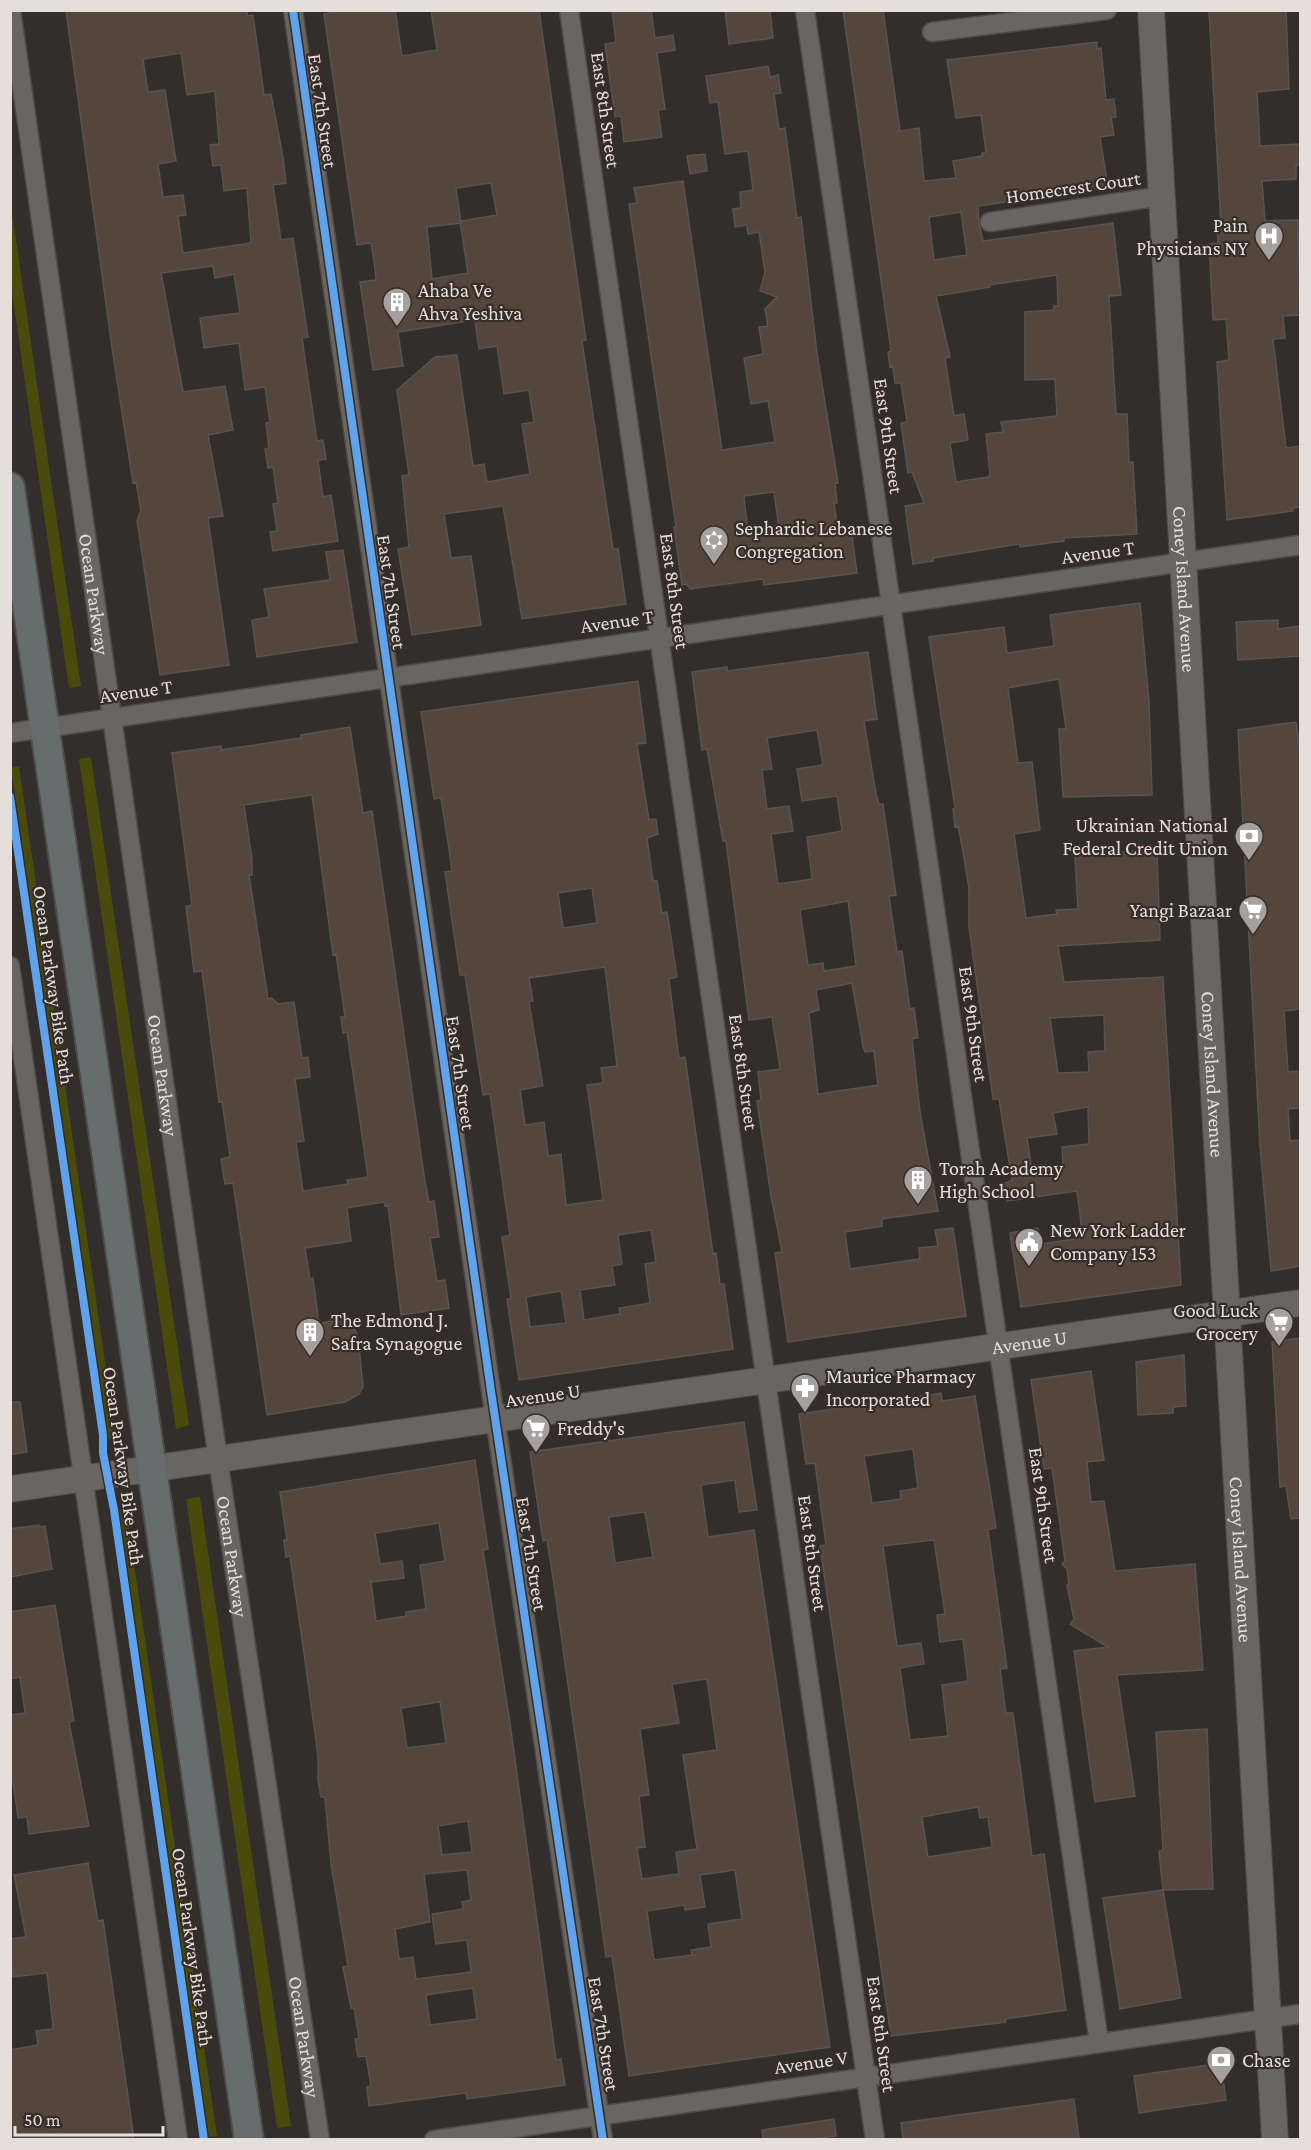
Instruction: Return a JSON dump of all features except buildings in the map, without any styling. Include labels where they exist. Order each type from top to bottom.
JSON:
[{"type":"main road","name":"Coney Island Avenue","points":[[1151,10],[1229,1313],[1275,2139]]},
{"type":"main road","points":[[10,487],[249,2139]]},
{"type":"main road","name":"Avenue U","points":[[10,1489],[1300,1303]]},
{"type":"street","name":"Ocean Parkway","points":[[11,10],[219,1459],[320,2139]]},
{"type":"street","name":"East 7th Street","points":[[292,10],[495,1419],[603,2139]]},
{"type":"street","name":"East 8th Street","points":[[569,10],[874,2139]]},
{"type":"street","name":"East 9th Street","points":[[805,10],[1099,2043]]},
{"type":"street","points":[[932,32],[1107,10]]},
{"type":"street","name":"Homecrest Court","points":[[990,222],[1162,196]]},
{"type":"street","name":"Avenue T","points":[[10,733],[1300,545]]},
{"type":"street","points":[[10,966],[178,2139]]},
{"type":"street","name":"Avenue V","points":[[434,2139],[1300,2014]]},
{"type":"shaded area","points":[[10,199],[81,686],[69,688],[11,285]]},
{"type":"shaded area","points":[[91,757],[189,1425],[176,1429],[79,759]]},
{"type":"shaded area","points":[[19,766],[116,1438],[107,1440],[11,768]]},
{"type":"shaded area","points":[[200,1497],[291,2126],[277,2128],[186,1499]]},
{"type":"shaded area","points":[[126,1508],[217,2136],[208,2137],[117,1510]]},
{"type":"cycle path","points":[[293,10],[491,1391],[603,2140]]},
{"type":"cycle path","name":"Ocean Parkway Bike Path","points":[[10,797],[204,2140]]},
{"type":"place","name":"Pain Physicians NY","points":[[1269,262]]},
{"type":"place","name":"Ahaba Ve Ahva Yeshiva","points":[[397,328]]},
{"type":"place","name":"Sephardic Lebanese Congregation","points":[[714,566]]},
{"type":"place","name":"Ukrainian National Federal Credit Union","points":[[1249,862]]},
{"type":"place","name":"Yangi Bazaar","points":[[1253,936]]},
{"type":"place","name":"Torah Academy High School","points":[[918,1206]]},
{"type":"place","name":"New York Ladder Company 153","points":[[1029,1268]]},
{"type":"place","name":"Good Luck Grocery","points":[[1279,1348]]},
{"type":"place","name":"The Edmond J. Safra Synagogue","points":[[310,1358]]},
{"type":"place","name":"Maurice Pharmacy Incorporated","points":[[805,1414]]},
{"type":"place","name":"Freddy's","points":[[536,1454]]},
{"type":"place","name":"Chase","points":[[1221,2086]]}]
